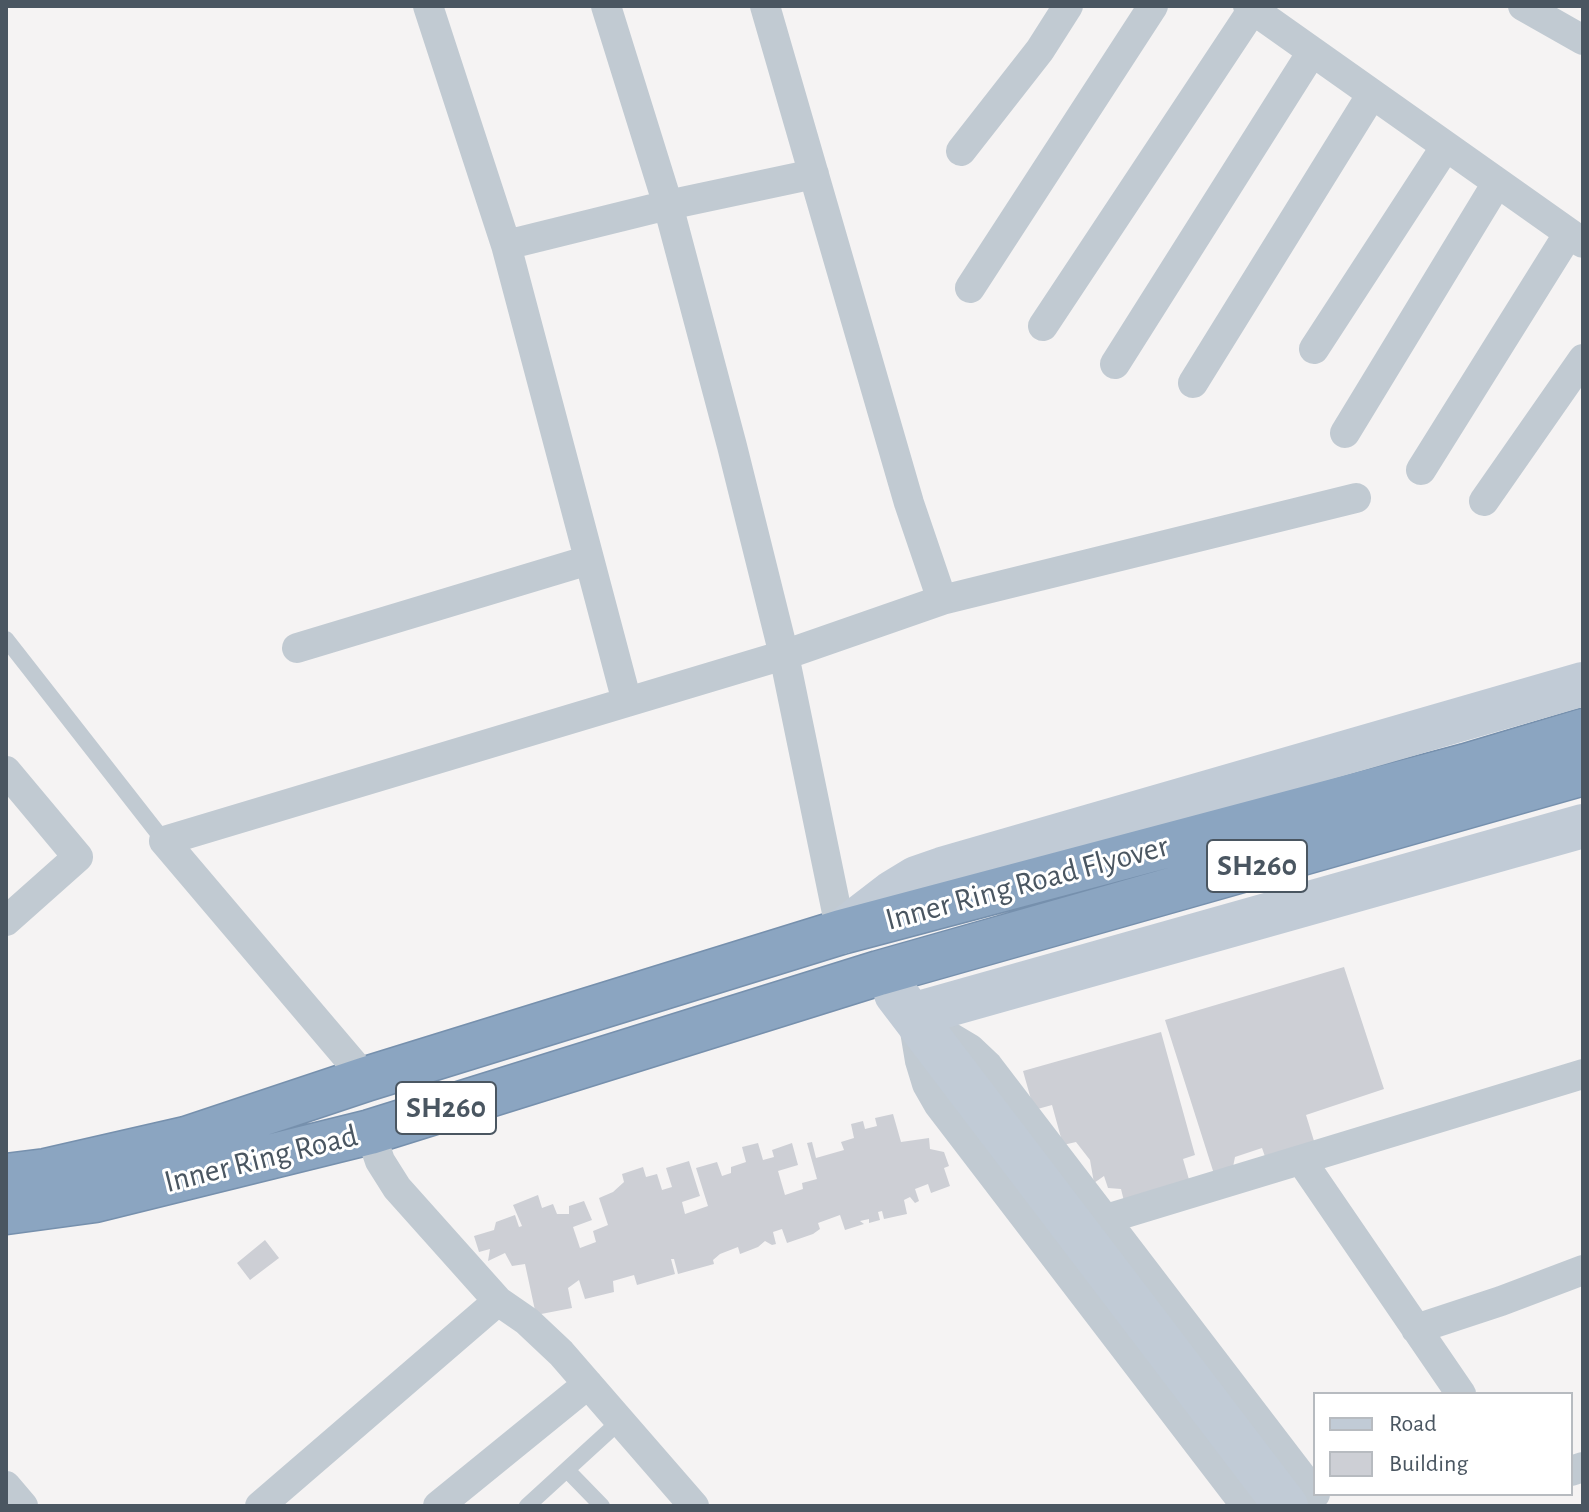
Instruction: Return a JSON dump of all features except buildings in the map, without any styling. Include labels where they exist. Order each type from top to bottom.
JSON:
[{"type":"highway","name":"Inner Ring Road Flyover","points":[[841,932],[1466,766],[1583,731]]},
{"type":"highway","name":"Inner Ring Road Flyover","points":[[879,973],[1583,773]]},
{"type":"highway","name":"Inner Ring Road","points":[[6,1176],[46,1171],[186,1139],[366,1079],[841,932]]},
{"type":"highway","name":"Inner Ring Road","points":[[6,1212],[95,1200],[370,1132],[879,973]]},
{"type":"street","points":[[428,6],[506,245],[627,702]]},
{"type":"street","points":[[606,6],[668,205],[784,655],[841,932],[893,892],[916,878],[942,869],[1583,684]]},
{"type":"street","points":[[765,6],[909,503],[942,600]]},
{"type":"street","points":[[961,151],[1040,50],[1068,6]]},
{"type":"street","points":[[970,288],[1153,6]]},
{"type":"street","points":[[1523,6],[1583,40]]},
{"type":"street","points":[[1043,326],[1250,8],[1576,238],[1421,470]]},
{"type":"street","points":[[1115,364],[1312,52]]},
{"type":"street","points":[[1193,383],[1372,94]]},
{"type":"street","points":[[1314,349],[1446,146]]},
{"type":"street","points":[[506,245],[668,205],[814,174]]},
{"type":"street","points":[[1345,433],[1497,183]]},
{"type":"street","points":[[1484,501],[1583,359]]},
{"type":"street","points":[[366,1079],[164,841],[784,655],[942,600],[1356,498]]},
{"type":"street","points":[[297,648],[589,560]]},
{"type":"street","points":[[6,921],[78,857],[8,777]]},
{"type":"street","points":[[912,1015],[1583,826]]},
{"type":"street","points":[[879,973],[1286,1506]]},
{"type":"street","points":[[912,1015],[970,1049],[988,1066],[1313,1491]]},
{"type":"street","points":[[912,1015],[920,1061],[927,1084],[939,1105],[1246,1506]]},
{"type":"street","points":[[1106,1219],[1583,1074]]},
{"type":"street","points":[[370,1132],[380,1161],[397,1188],[498,1301],[527,1321],[561,1353],[694,1506]]},
{"type":"street","points":[[1301,1160],[1460,1392]]},
{"type":"street","points":[[1416,1329],[1583,1270]]},
{"type":"street","points":[[260,1506],[498,1301]]},
{"type":"street","points":[[438,1506],[588,1384]]},
{"type":"street","points":[[6,1486],[23,1506]]},
{"type":"lane","points":[[6,639],[164,841]]},
{"type":"lane","points":[[527,1506],[620,1421]]},
{"type":"lane","points":[[567,1470],[602,1506]]}]
